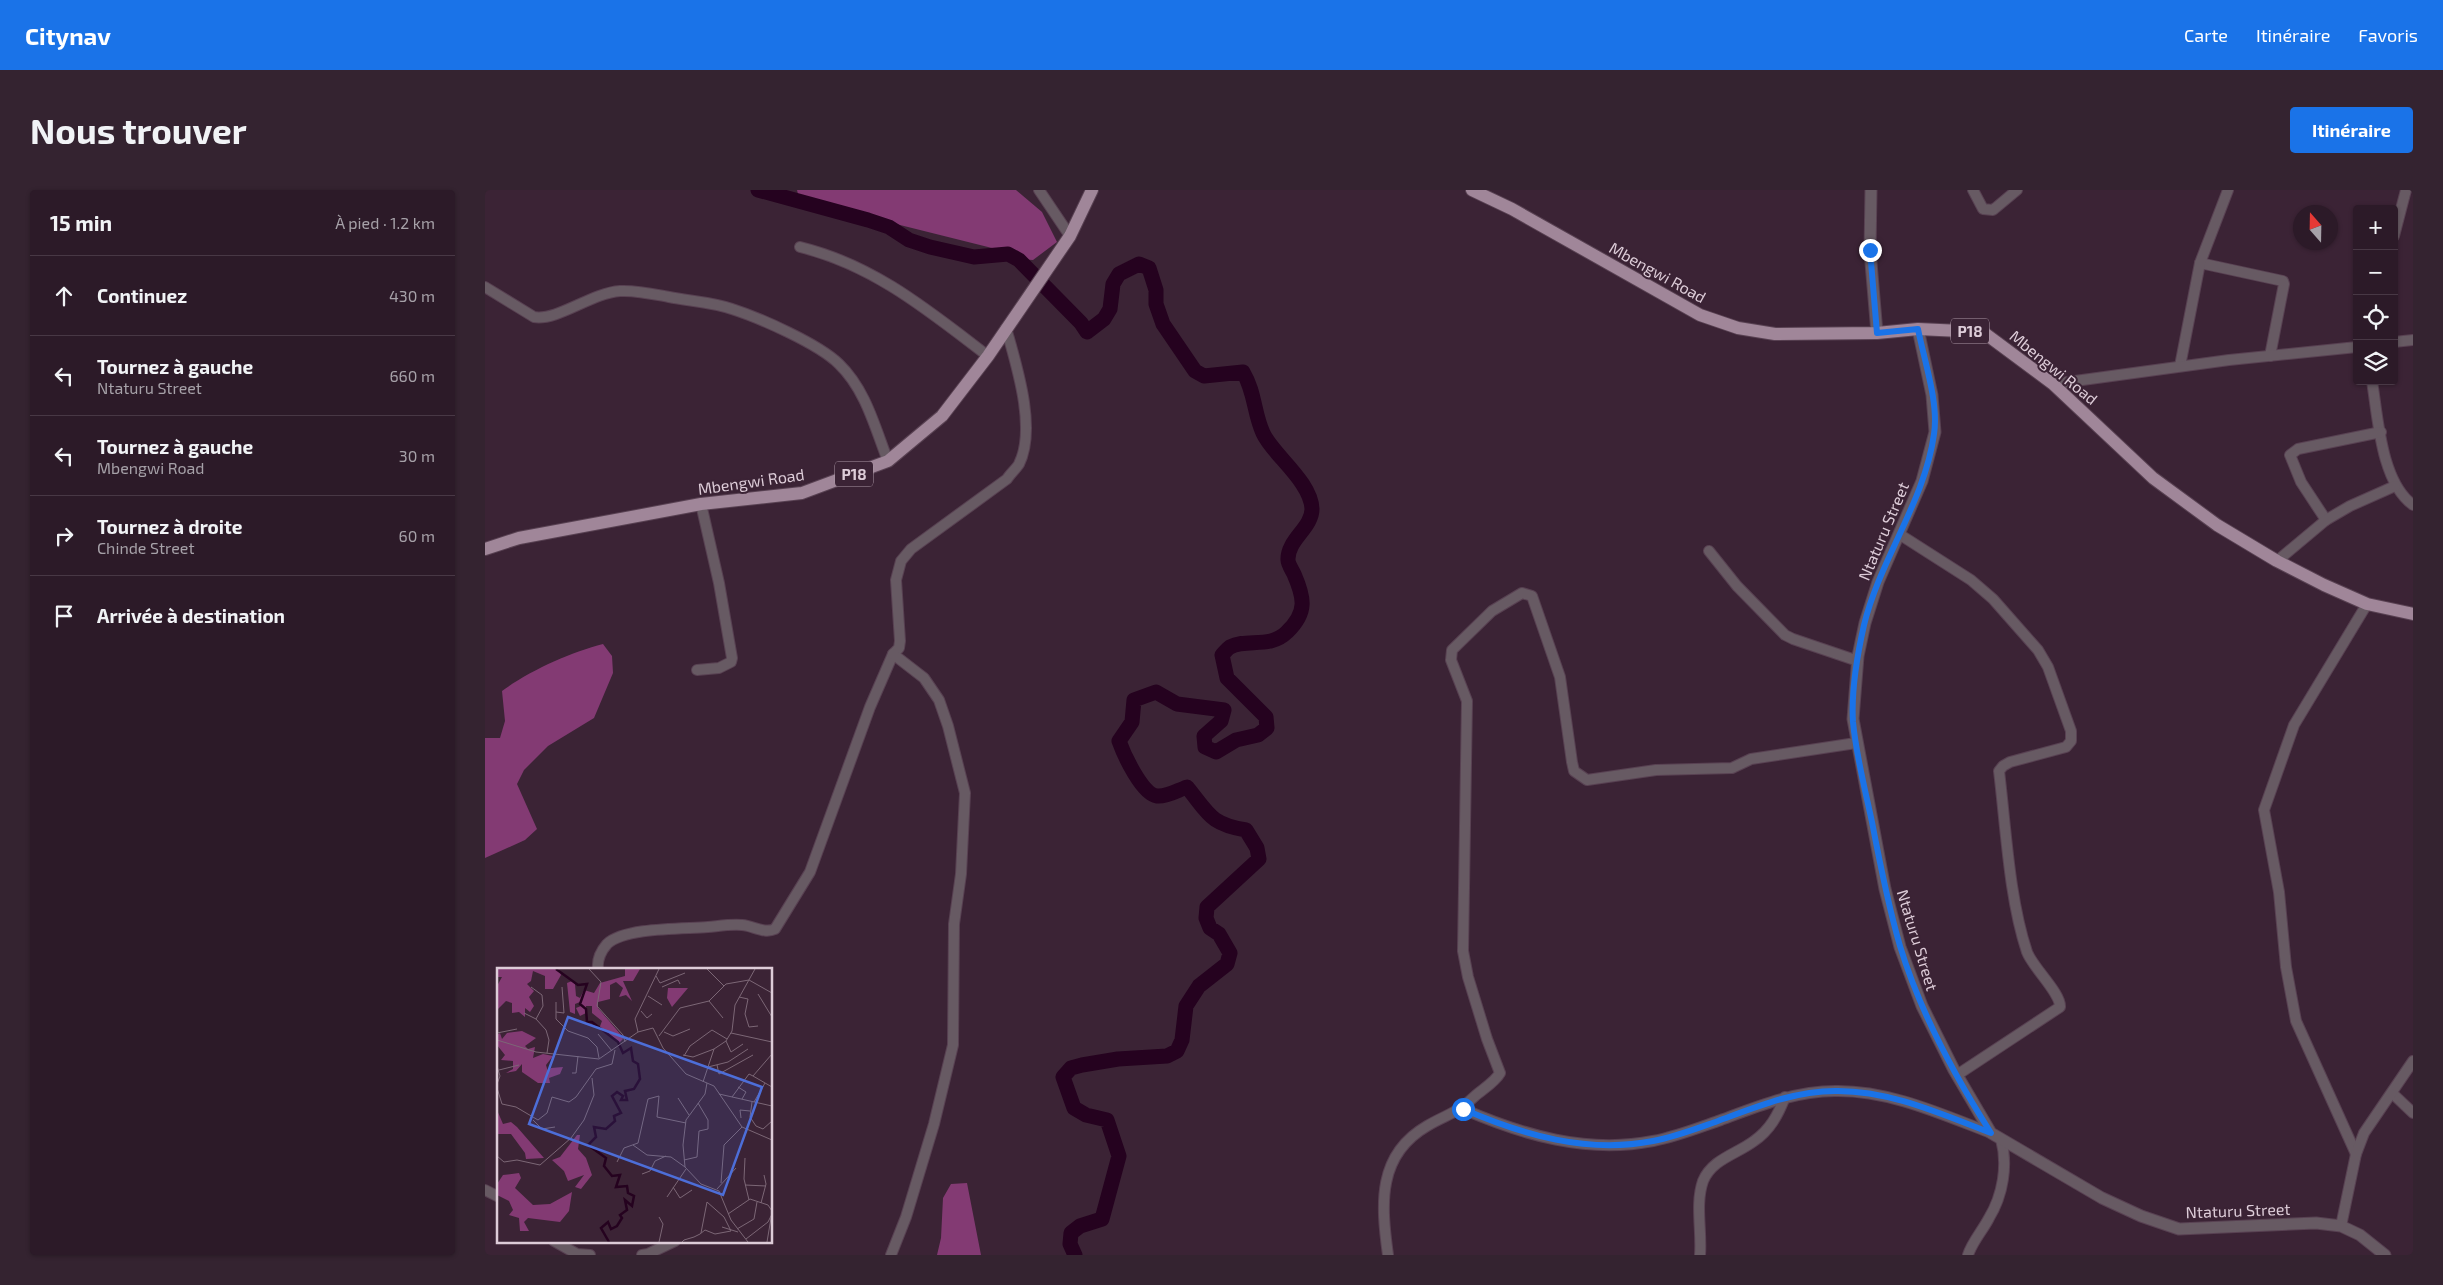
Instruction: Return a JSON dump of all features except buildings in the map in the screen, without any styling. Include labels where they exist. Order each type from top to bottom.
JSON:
[{"type":"main road","name":"Mbengwi Road","points":[[485,549],[519,538],[701,504],[802,494],[888,461],[942,416],[988,356],[1070,236],[1092,190]]},
{"type":"main road","name":"Mbengwi Road","points":[[1472,190],[1512,209],[1700,315],[1738,328],[1775,334],[1877,333],[1918,329],[1983,332],[2053,384],[2153,478],[2217,525],[2277,561],[2324,585],[2367,604],[2413,614]]},
{"type":"street","points":[[1039,190],[1070,236]]},
{"type":"street","points":[[1871,190],[1870,250],[1877,333]]},
{"type":"street","points":[[1973,190],[1983,208],[1993,210],[2017,190]]},
{"type":"street","points":[[2179,366],[2200,263],[2228,190]]},
{"type":"street","points":[[2398,221],[2406,190]]},
{"type":"street","points":[[800,247],[854,264],[894,286],[988,356]]},
{"type":"street","points":[[2200,263],[2283,281],[2270,356]]},
{"type":"street","points":[[485,287],[534,317],[541,318],[552,315],[605,293],[635,291],[731,308],[789,333],[839,363],[856,384],[865,401],[888,461]]},
{"type":"street","points":[[598,968],[598,960],[607,945],[615,939],[631,934],[675,927],[742,925],[769,932],[775,929],[810,872],[870,707],[893,654],[899,648],[896,580],[901,561],[911,549],[1007,479],[1019,464],[1025,443],[1024,403],[1006,328]]},
{"type":"street","name":"Ntaturu Street","points":[[1918,329],[1931,395],[1935,432],[1922,481],[1878,582],[1865,623],[1858,660],[1853,719],[1885,889],[1900,947],[1922,1006],[1957,1075],[1996,1136],[2103,1198],[2141,1216],[2179,1229],[2315,1224],[2341,1226],[2361,1235],[2385,1255]]},
{"type":"street","points":[[2398,342],[2413,340]]},
{"type":"street","points":[[2053,384],[2179,366],[2353,347]]},
{"type":"street","points":[[2373,385],[2389,470],[2395,486],[2413,505]]},
{"type":"street","points":[[2326,520],[2301,482],[2290,455],[2298,449],[2381,432]]},
{"type":"street","points":[[2277,561],[2326,520],[2349,506],[2395,486]]},
{"type":"street","points":[[697,670],[719,668],[731,662],[732,658],[719,583],[701,504]]},
{"type":"street","points":[[1899,534],[1971,580],[1993,599],[2038,650],[2048,667],[2071,731],[2071,741],[2066,747],[2010,762],[1999,771],[2013,888],[2026,949],[2034,966],[2059,1000],[2060,1007],[1957,1075]]},
{"type":"street","points":[[1709,551],[1737,586],[1785,635],[1858,660]]},
{"type":"street","points":[[1388,1255],[1384,1229],[1384,1186],[1394,1156],[1406,1140],[1427,1126],[1463,1109],[1500,1073],[1487,1039],[1468,976],[1463,951],[1467,701],[1455,672],[1451,654],[1452,650],[1492,611],[1522,593],[1530,594],[1534,598],[1560,677],[1574,771],[1587,780],[1656,770],[1731,768],[1751,758],[1856,742]]},
{"type":"street","points":[[2355,1154],[2297,1021],[2286,968],[2279,892],[2264,810],[2294,725],[2367,604]]},
{"type":"street","points":[[891,1255],[906,1217],[934,1124],[953,1045],[954,924],[961,874],[965,793],[948,726],[939,700],[924,678],[893,654]]},
{"type":"street","points":[[2341,1226],[2355,1154],[2364,1133],[2413,1061]]},
{"type":"street","points":[[1463,1109],[1501,1125],[1530,1134],[1581,1144],[1615,1145],[1654,1141],[1785,1097],[1835,1091],[1881,1096],[1912,1104],[1996,1136],[2005,1164],[1999,1192],[1990,1217],[1968,1255]]},
{"type":"street","points":[[2392,1093],[2413,1113]]},
{"type":"street","points":[[1700,1255],[1700,1204],[1703,1182],[1709,1171],[1718,1162],[1755,1141],[1771,1126],[1779,1113],[1785,1097]]},
{"type":"street","points":[[485,1189],[497,1197]]},
{"type":"street","points":[[556,1242],[577,1254],[590,1255]]},
{"type":"street","points":[[642,1255],[673,1242]]},
{"type":"shaded area","points":[[797,190],[1016,190],[1042,212],[1057,242],[1033,260],[1017,259],[1004,251],[828,207],[798,194]]},
{"type":"shaded area","points":[[603,644],[612,656],[613,673],[594,718],[548,746],[524,770],[517,784],[537,829],[525,840],[485,858],[485,738],[500,738],[505,721],[502,691],[525,676],[551,663]]},
{"type":"shaded area","points":[[967,1183],[981,1255],[937,1255],[941,1238],[943,1198],[951,1184]]},
{"type":"waterway","points":[[758,190],[868,220],[889,227],[909,240],[930,247],[974,257],[1008,254],[1019,260],[1081,323],[1087,332],[1104,319],[1110,309],[1113,284],[1119,274],[1139,264],[1149,268],[1156,290],[1156,304],[1163,324],[1195,371],[1204,376],[1243,372],[1250,387],[1263,433],[1274,450],[1298,478],[1310,499],[1311,516],[1291,546],[1288,560],[1302,597],[1301,611],[1298,618],[1294,625],[1280,637],[1266,642],[1237,644],[1230,647],[1222,655],[1227,678],[1266,717],[1267,728],[1258,735],[1236,740],[1216,752],[1205,747],[1204,736],[1221,721],[1224,710],[1177,704],[1156,692],[1134,700],[1132,722],[1119,741],[1134,773],[1145,789],[1157,796],[1187,787],[1206,811],[1217,821],[1234,828],[1246,830],[1257,848],[1259,859],[1207,907],[1206,918],[1210,928],[1219,934],[1230,953],[1227,964],[1199,986],[1186,1006],[1182,1040],[1177,1051],[1167,1056],[1118,1059],[1082,1065],[1071,1068],[1063,1077],[1074,1108],[1086,1115],[1107,1120],[1119,1156],[1102,1219],[1080,1226],[1071,1233],[1070,1244],[1075,1255]]},
{"type":"route","points":[[1463,1109],[1501,1125],[1530,1134],[1581,1144],[1615,1145],[1654,1141],[1785,1097],[1835,1091],[1881,1096],[1912,1104],[1991,1133],[1954,1070],[1922,1006],[1900,947],[1885,889],[1855,735],[1853,719],[1854,688],[1865,623],[1878,582],[1922,481],[1935,432],[1931,395],[1918,329],[1877,333],[1870,250]]}]
